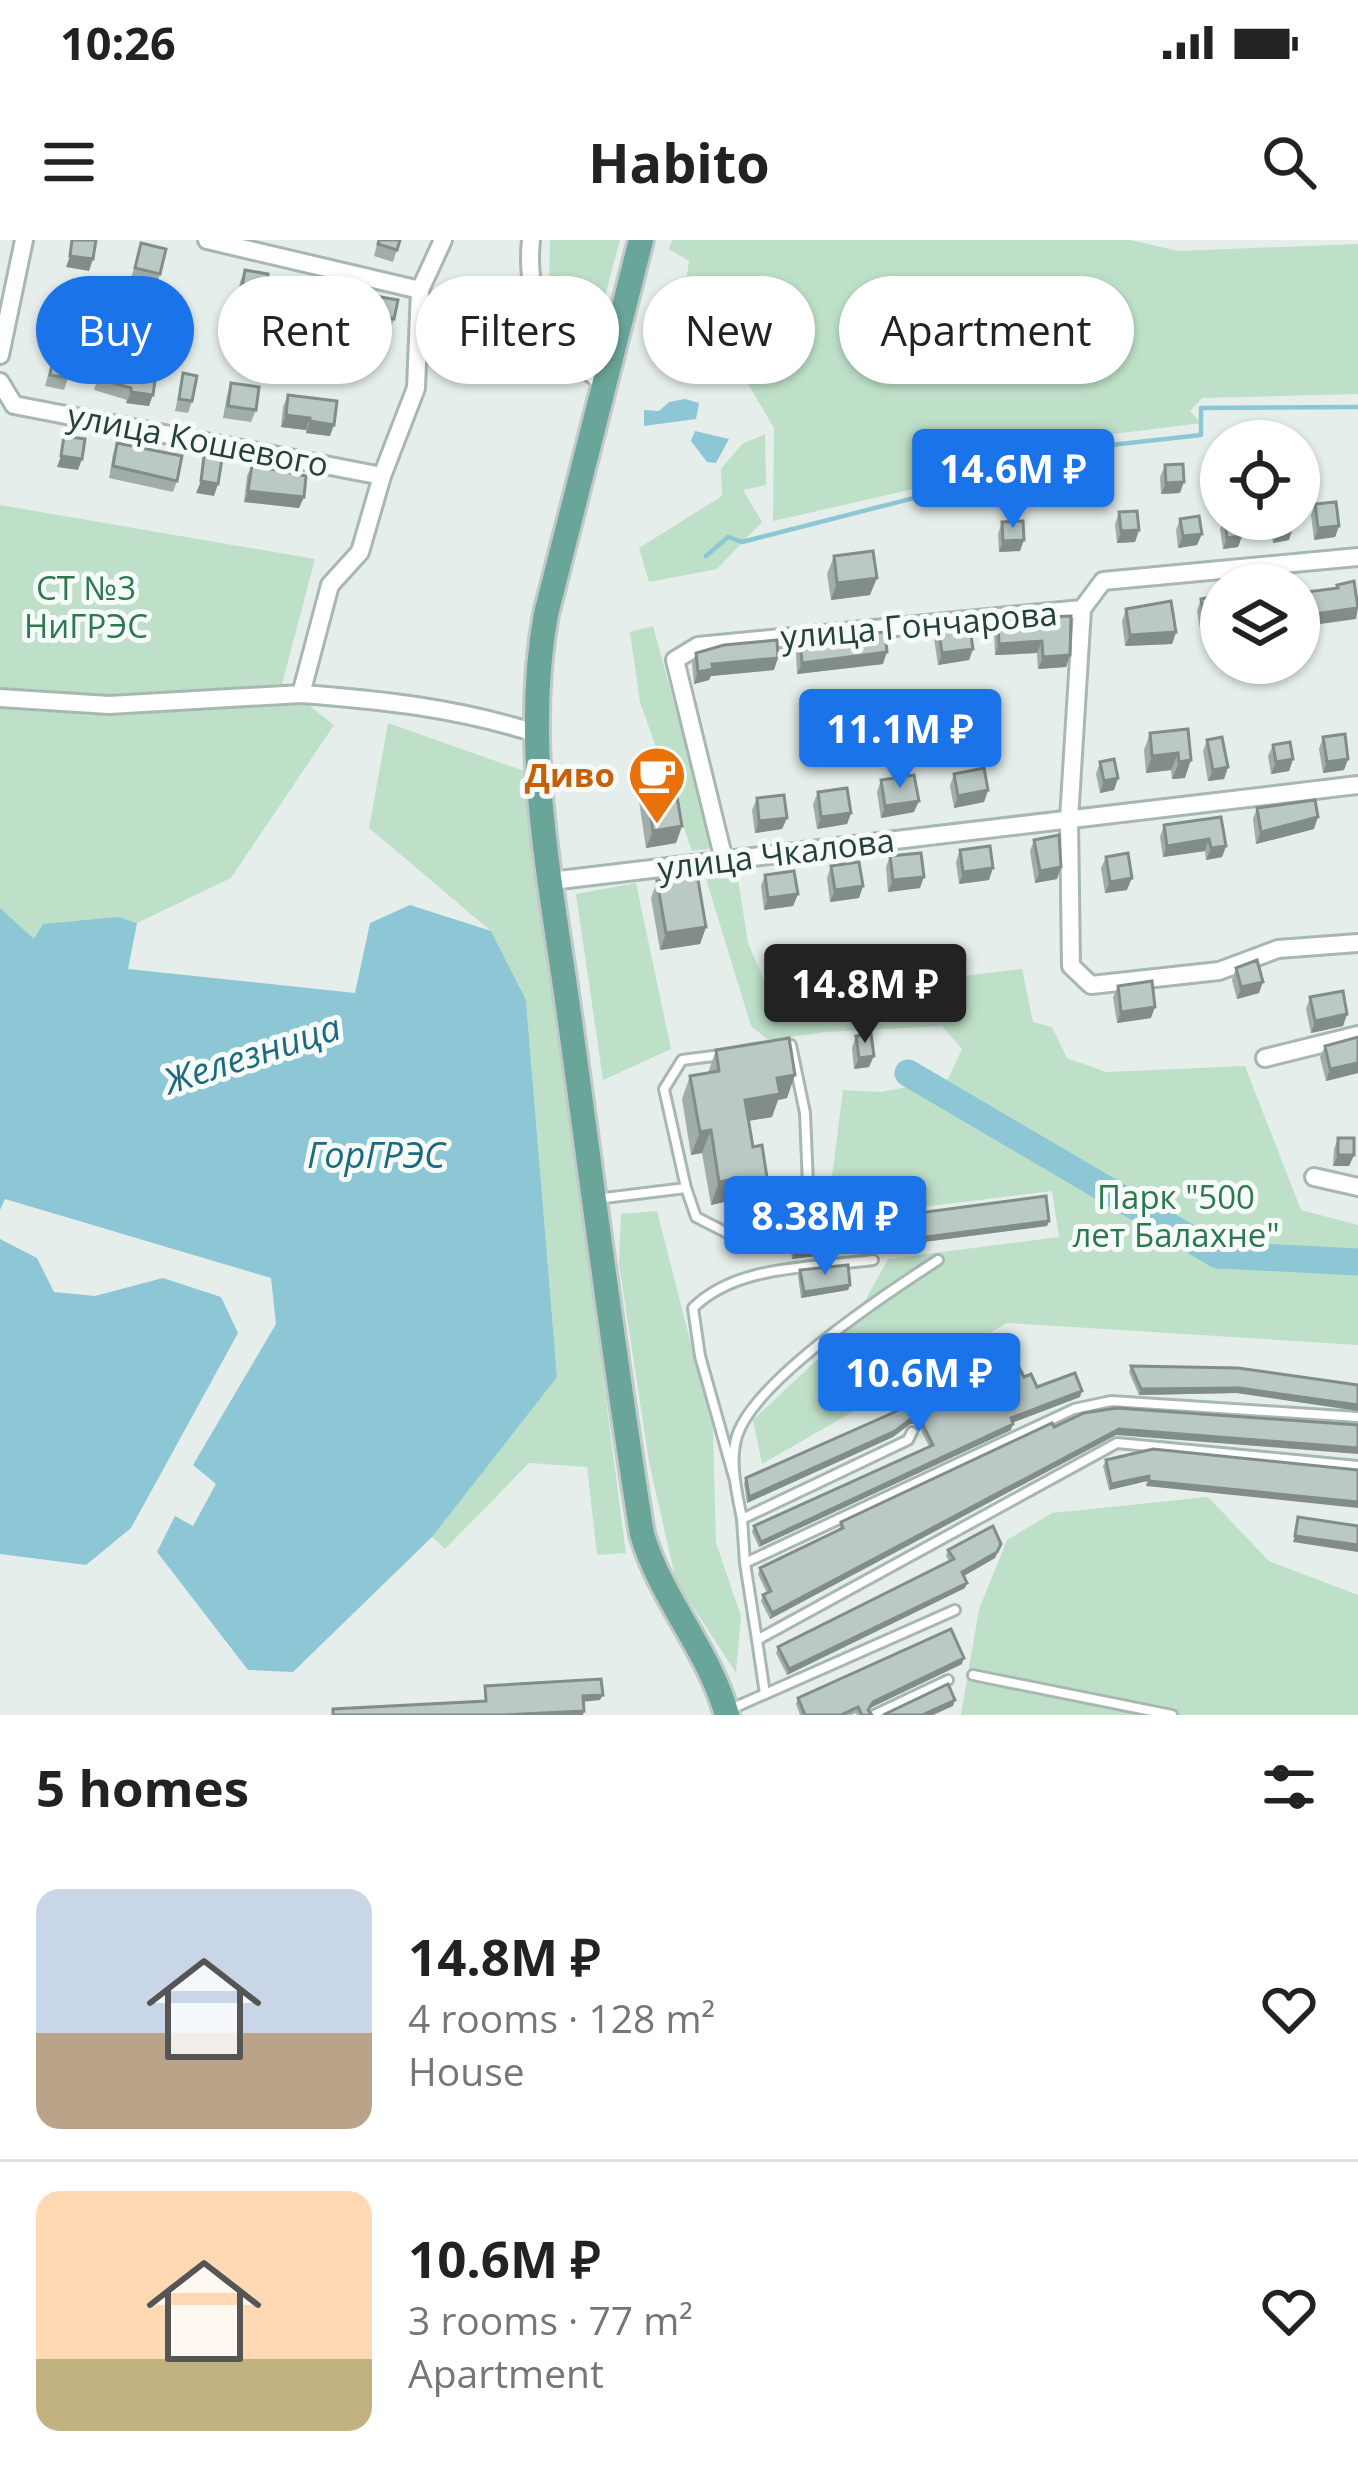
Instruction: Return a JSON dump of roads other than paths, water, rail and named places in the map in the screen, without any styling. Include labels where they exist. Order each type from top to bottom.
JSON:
[{"type":"main road","points":[[619,323],[641,240]]},
{"type":"main road","points":[[603,384],[546,614],[536,674],[535,734],[551,881],[643,1534],[659,1583],[712,1676],[727,1714]]},
{"type":"street","points":[[0,355],[24,240]]},
{"type":"street","points":[[207,240],[416,289]]},
{"type":"street","points":[[426,276],[443,240]]},
{"type":"street","points":[[531,240],[532,276]]},
{"type":"street","name":"улица Кошевого","points":[[0,382],[14,405],[382,476]]},
{"type":"street","points":[[301,694],[330,585],[360,553],[416,384]]},
{"type":"street","name":"улица Гончарова","points":[[724,860],[675,660],[698,646],[1082,609],[1103,581],[1358,557]]},
{"type":"street","points":[[1082,609],[1069,819],[1071,966],[1091,985],[1219,971],[1278,950],[1358,943]]},
{"type":"street","points":[[0,698],[109,705],[301,694],[410,702],[535,734]]},
{"type":"street","name":"улица Чкалова","points":[[551,881],[1358,785]]},
{"type":"street","points":[[1265,1058],[1358,1035]]},
{"type":"street","points":[[1314,1177],[1358,1187]]},
{"type":"lane","points":[[726,1054],[682,1060],[664,1088],[696,1217],[735,1238],[776,1230],[808,1185],[805,1113],[791,1045],[769,1048]]},
{"type":"lane","points":[[595,1200],[686,1188]]},
{"type":"lane","points":[[765,1694],[742,1519],[700,1357],[693,1308],[710,1292],[747,1276],[873,1260]]},
{"type":"lane","points":[[734,1477],[736,1439],[751,1406],[842,1325],[938,1260]]},
{"type":"lane","points":[[745,1563],[1074,1409],[1111,1401],[1358,1417]]},
{"type":"lane","points":[[742,1519],[908,1440],[912,1432]]},
{"type":"lane","points":[[757,1640],[1118,1443],[1358,1466]]},
{"type":"lane","points":[[727,1714],[955,1610]]},
{"type":"lane","points":[[973,1675],[1172,1715]]},
{"type":"lane","points":[[874,1715],[948,1680]]},
{"type":"water","points":[[669,402],[699,403],[696,419],[644,426],[644,410],[659,411]]},
{"type":"water","points":[[695,431],[729,439],[716,463],[707,462],[691,441]]},
{"type":"water","name":"ГорГРЭС","points":[[410,905],[491,931],[526,1000],[557,1377],[432,1537],[293,1672],[248,1670],[157,1552],[175,1516],[193,1526],[216,1484],[193,1465],[276,1324],[271,1278],[5,1199],[0,1210],[0,908],[34,939],[43,924],[118,917],[137,923],[128,969],[355,993],[370,923]]},
{"type":"water","points":[[0,1239],[37,1258],[54,1292],[95,1296],[163,1278],[221,1297],[238,1333],[131,1528],[86,1565],[0,1554]]},
{"type":"waterway","points":[[706,556],[728,537],[742,542],[1035,467],[1077,464],[1102,446],[1201,435],[1201,408],[1358,407]]},
{"type":"waterway","name":"Железница","points":[[908,1073],[1218,1255],[1358,1262]]},
{"type":"place","name":"Диво","points":[[657,826]]},
{"type":"park label","name":"СТ №3 НиГРЭС","points":[[86,607]]},
{"type":"park label","name":"Парк \"500 лет Балахне\"","points":[[1176,1216]]}]
